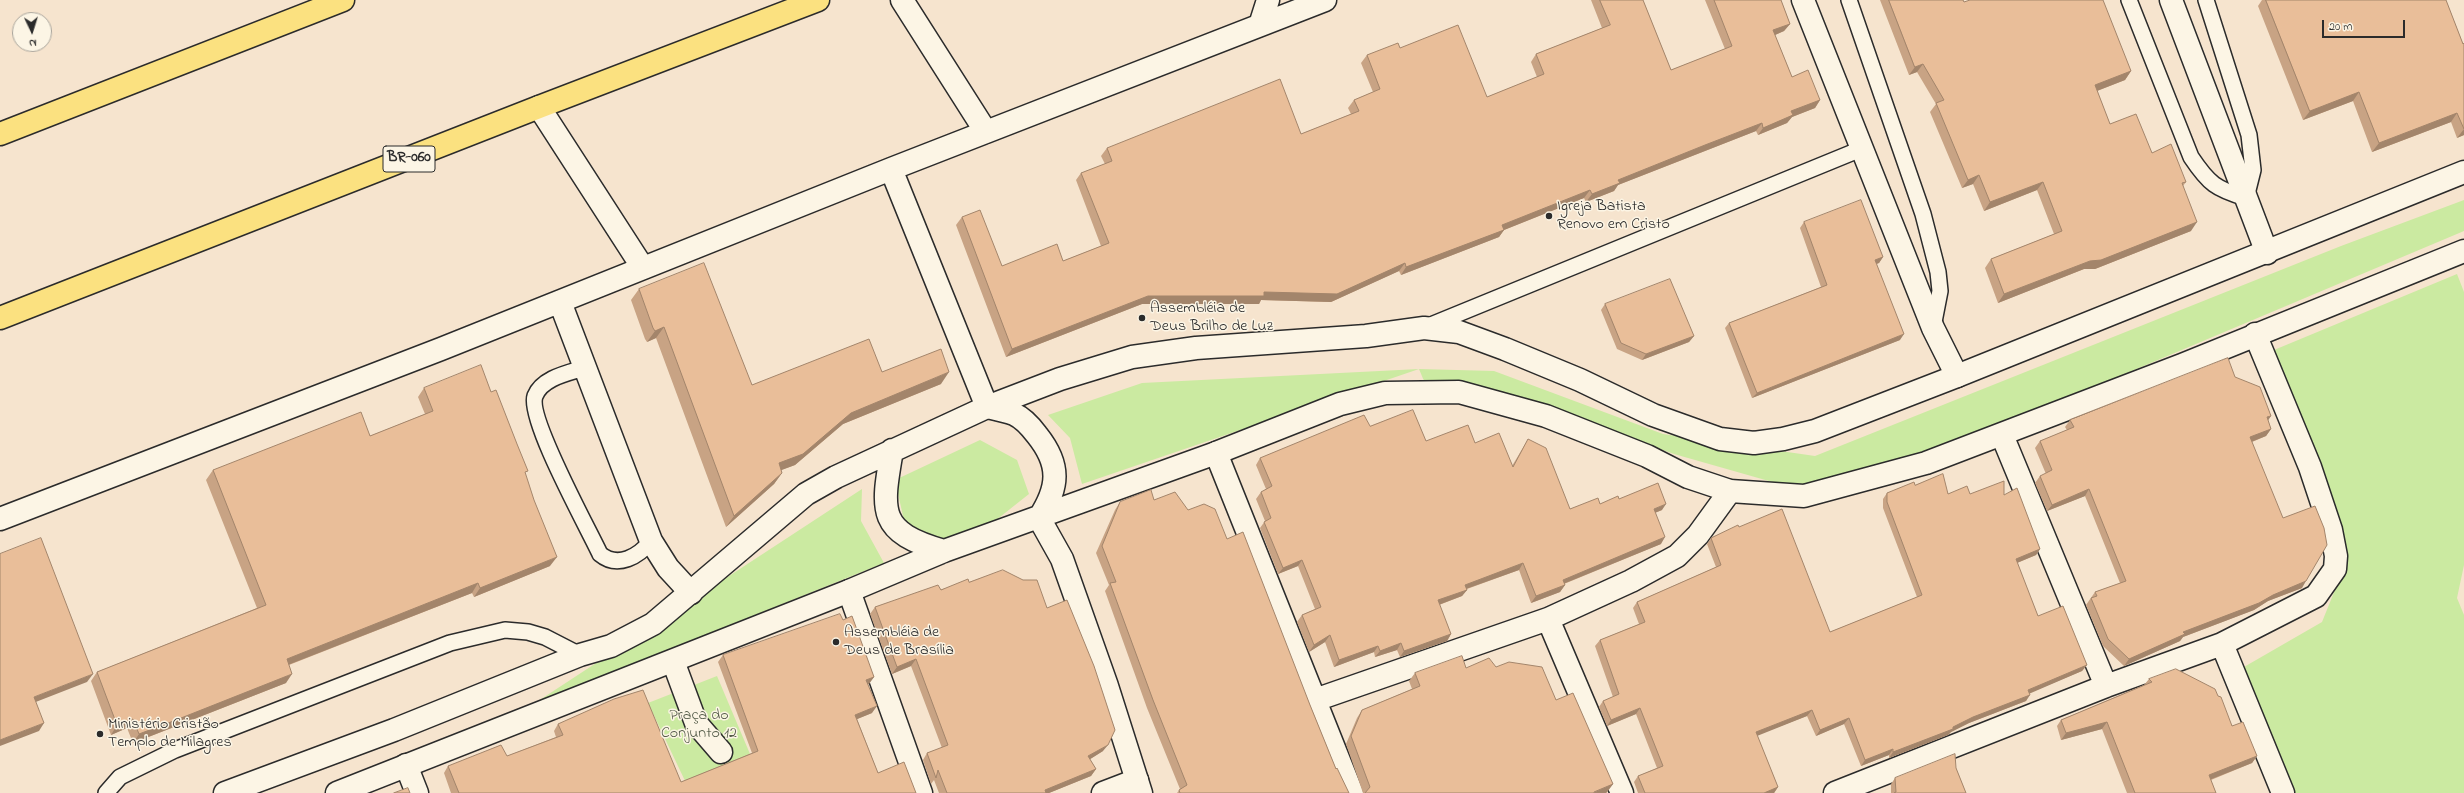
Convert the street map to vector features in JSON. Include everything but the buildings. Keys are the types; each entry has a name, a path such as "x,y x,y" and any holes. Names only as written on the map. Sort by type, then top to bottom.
{"highway":[{"path":"0,134 343,0"},
{"name":"BR-060","path":"0,318 539,107 818,0"}],"street":[{"path":"902,0 986,132"},
{"path":"1260,25 1268,0"},
{"path":"0,519 560,302 891,169 1325,0"},
{"path":"1803,0 1860,149 1933,328 1957,376"},
{"path":"2171,0 2267,253"},
{"path":"539,107 643,268"},
{"path":"891,169 987,407"},
{"path":"225,793 394,730 580,655 611,646 653,624 806,494 836,477 987,407 1060,379 1132,357 1204,348 1366,336 1424,328 1459,332 1506,349 1580,380 1653,415 1720,439 1754,443 1783,439 1816,431 1957,376 2267,253 2464,172"},
{"path":"337,793 849,591 944,551 1216,453 1340,404 1385,393 1459,392 1546,416 1647,456 1688,477 1730,491 1804,496 1926,463 2002,435 2464,251"},
{"path":"560,302 651,540 668,568 691,593"},
{"path":"1835,793 2106,686 2222,644 2316,596 2335,569 2336,556 2331,530 2310,467 2255,334"},
{"path":"987,407 1015,414 1030,426 1049,452 1055,477 1048,505 1039,518"},
{"path":"2002,435 2106,686"},
{"path":"892,450 885,502 890,519 906,537 944,551"},
{"path":"1216,453 1352,793"},
{"path":"1315,700 1548,619 1631,581 1677,556 1698,535 1730,491"},
{"path":"1039,518 1062,559 1107,686 1139,787 1103,793"},
{"path":"849,591 921,793"},
{"path":"1548,619 1622,793"},
{"path":"2222,644 2283,793"},
{"path":"673,661 696,723 721,752"},
{"path":"406,765 417,793"}],"lane":[{"path":"1849,0 1923,214 1938,272 1940,291 1933,328"},
{"path":"2129,0 2191,158 2204,178 2221,191 2246,198 2253,170 2248,135 2206,0"},
{"path":"1424,328 1860,149"},
{"path":"584,368 553,379 536,395 533,403 542,431 600,554 606,559 622,560 637,555 651,540"},
{"path":"106,793 120,777 175,750 450,643 504,630 528,632 545,637 580,655"}],"green space":[{"path":"2464,200 2464,231 1942,451 1804,491 1674,454 1535,404 1424,381 1419,369 1494,371 1663,434 1815,456 2341,246"},
{"path":"2457,274 2464,292 2464,565 2457,598 2464,615 2464,793 2291,793 2237,671 2322,622 2345,565 2274,350"},
{"path":"1419,369 1082,484 1070,438 1048,415 1142,383"},
{"path":"980,440 1017,460 1029,494 986,528 935,541 905,525 895,480"},
{"path":"862,489 861,521 884,563 532,705"},
{"name":"Praça do Conjunto 12","path":"717,676 753,761 687,785 648,703"}],"place":[{"name":"Igreja Batista Renovo em Cristo","path":"1549,216"},
{"name":"Assembléia de Deus Brilho de Luz","path":"1142,318"},
{"name":"Assembléia de Deus de Brasília","path":"836,642"},
{"name":"Ministério Cristão Templo de Milagres","path":"100,734"}]}
